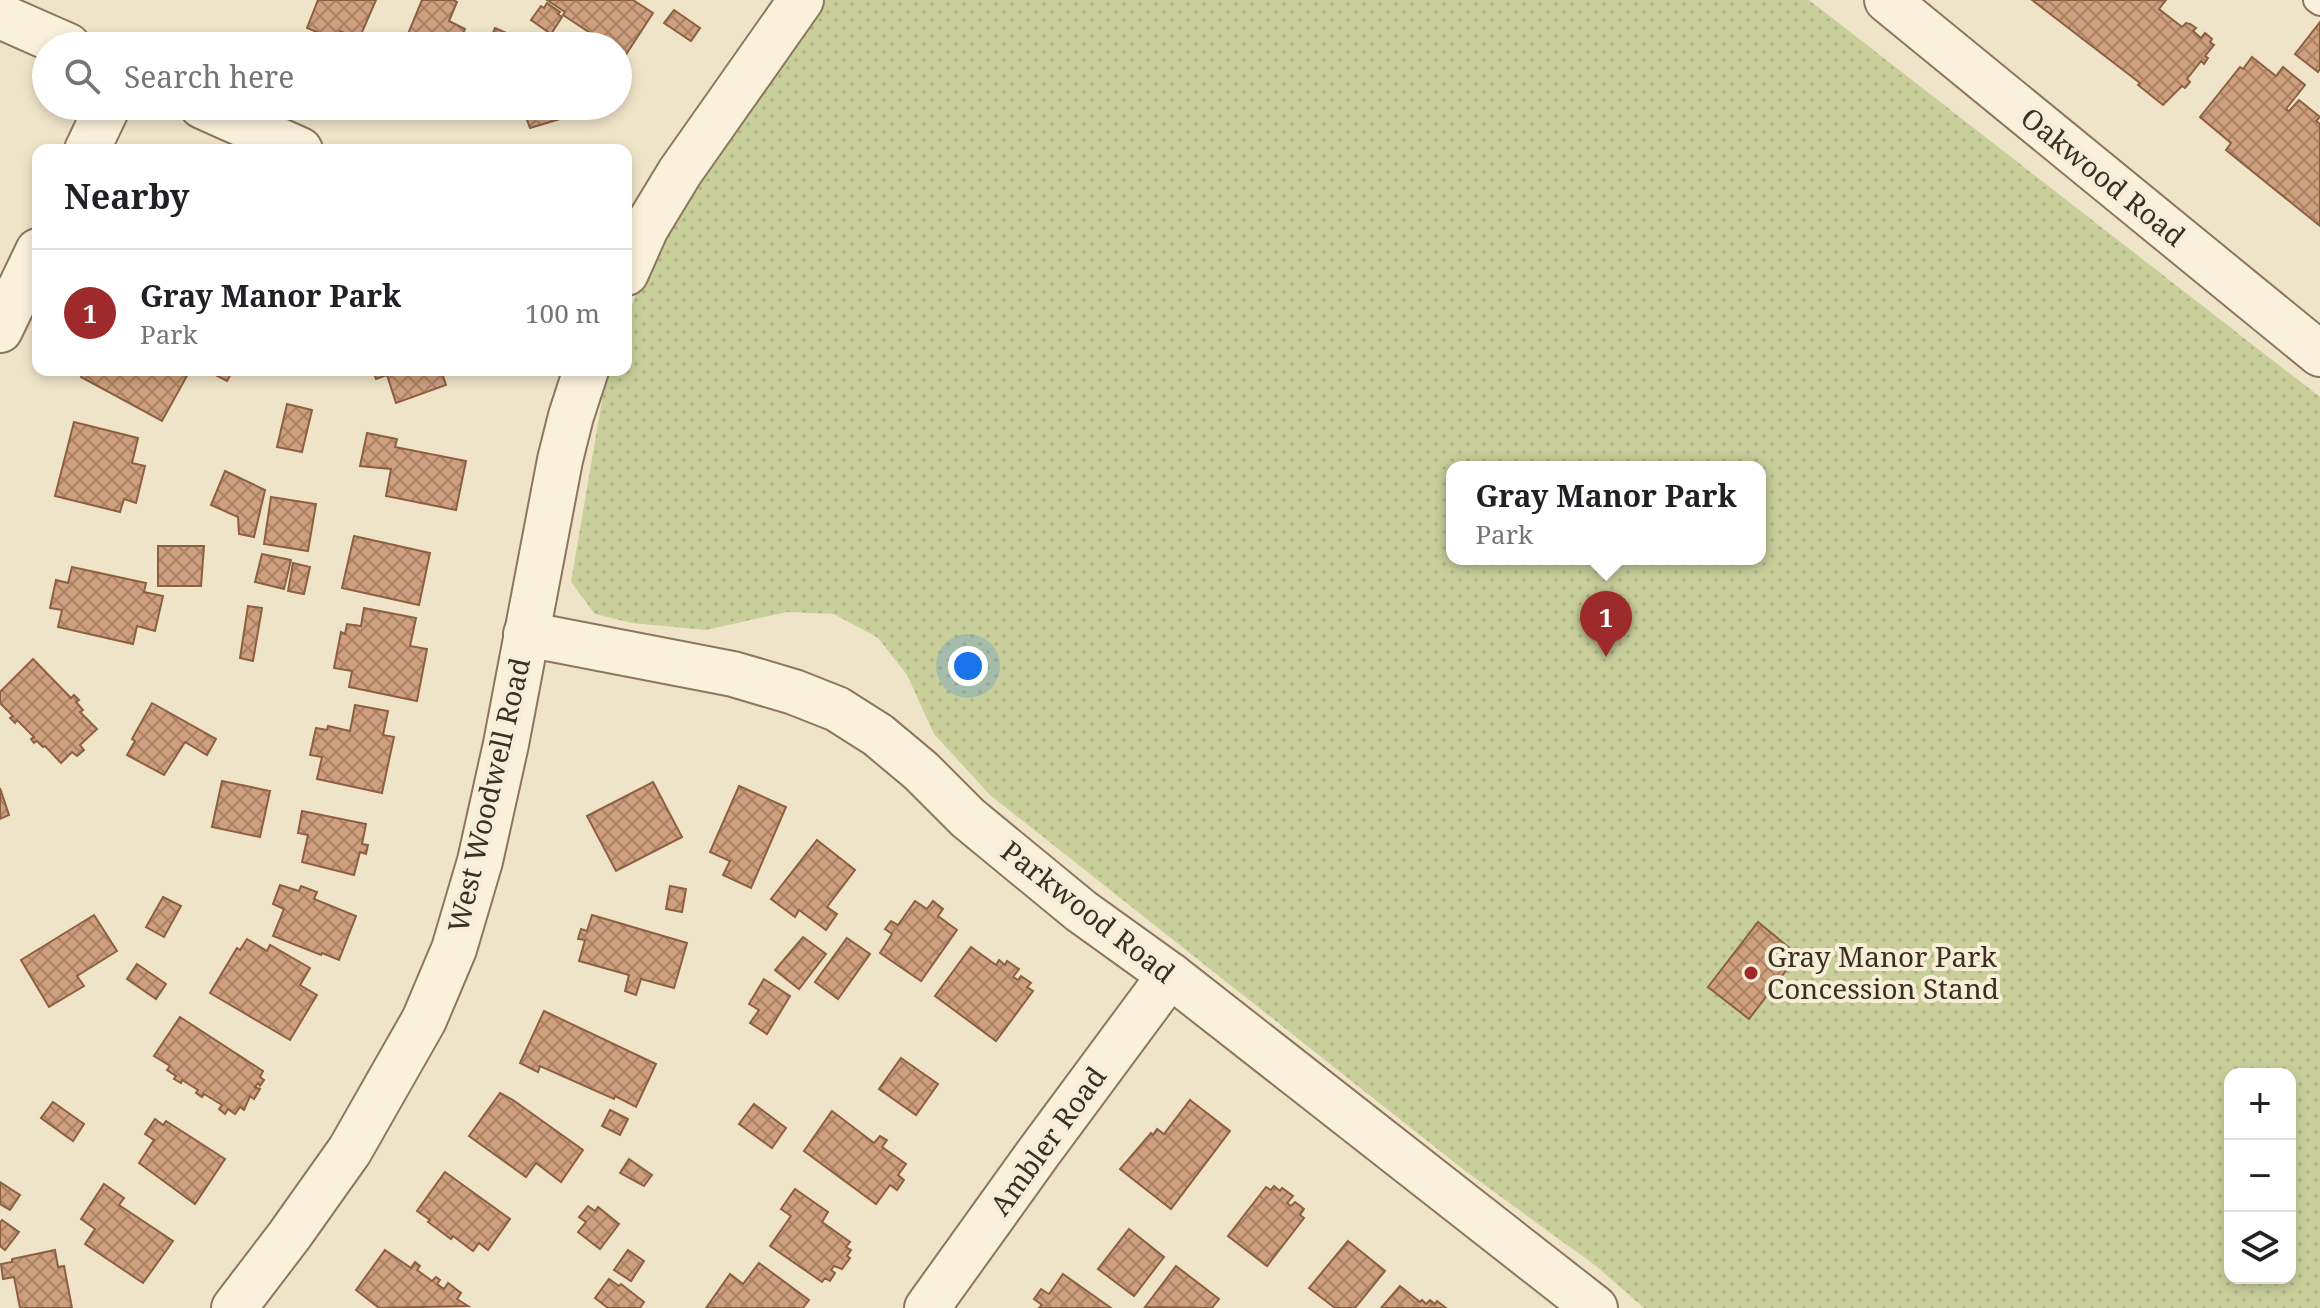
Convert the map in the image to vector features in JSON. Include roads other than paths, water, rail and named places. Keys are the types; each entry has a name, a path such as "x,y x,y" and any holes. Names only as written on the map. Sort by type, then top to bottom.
{"street":[{"path":"632,260 646,228 680,172 801,0"},
{"name":"Oakwood Road","path":"1887,0 2320,354"},
{"path":"0,16 36,32"},
{"path":"90,144 101,120"},
{"path":"233,120 287,144"},
{"path":"0,330 32,263"},
{"name":"West Woodwell Road","path":"234,1308 350,1150 424,1020 454,949 480,861 506,744 560,460 584,376"},
{"name":"Parkwood Road","path":"526,634 733,674 837,709 878,735 921,771 968,818 1081,911 1170,975 1595,1308"},
{"name":"Ambler Road","path":"927,1308 1170,975"}],"place":[{"name":"Gray Manor Park","path":"1606,657"},
{"name":"Gray Manor Park Concession Stand","path":"1751,973"}]}
